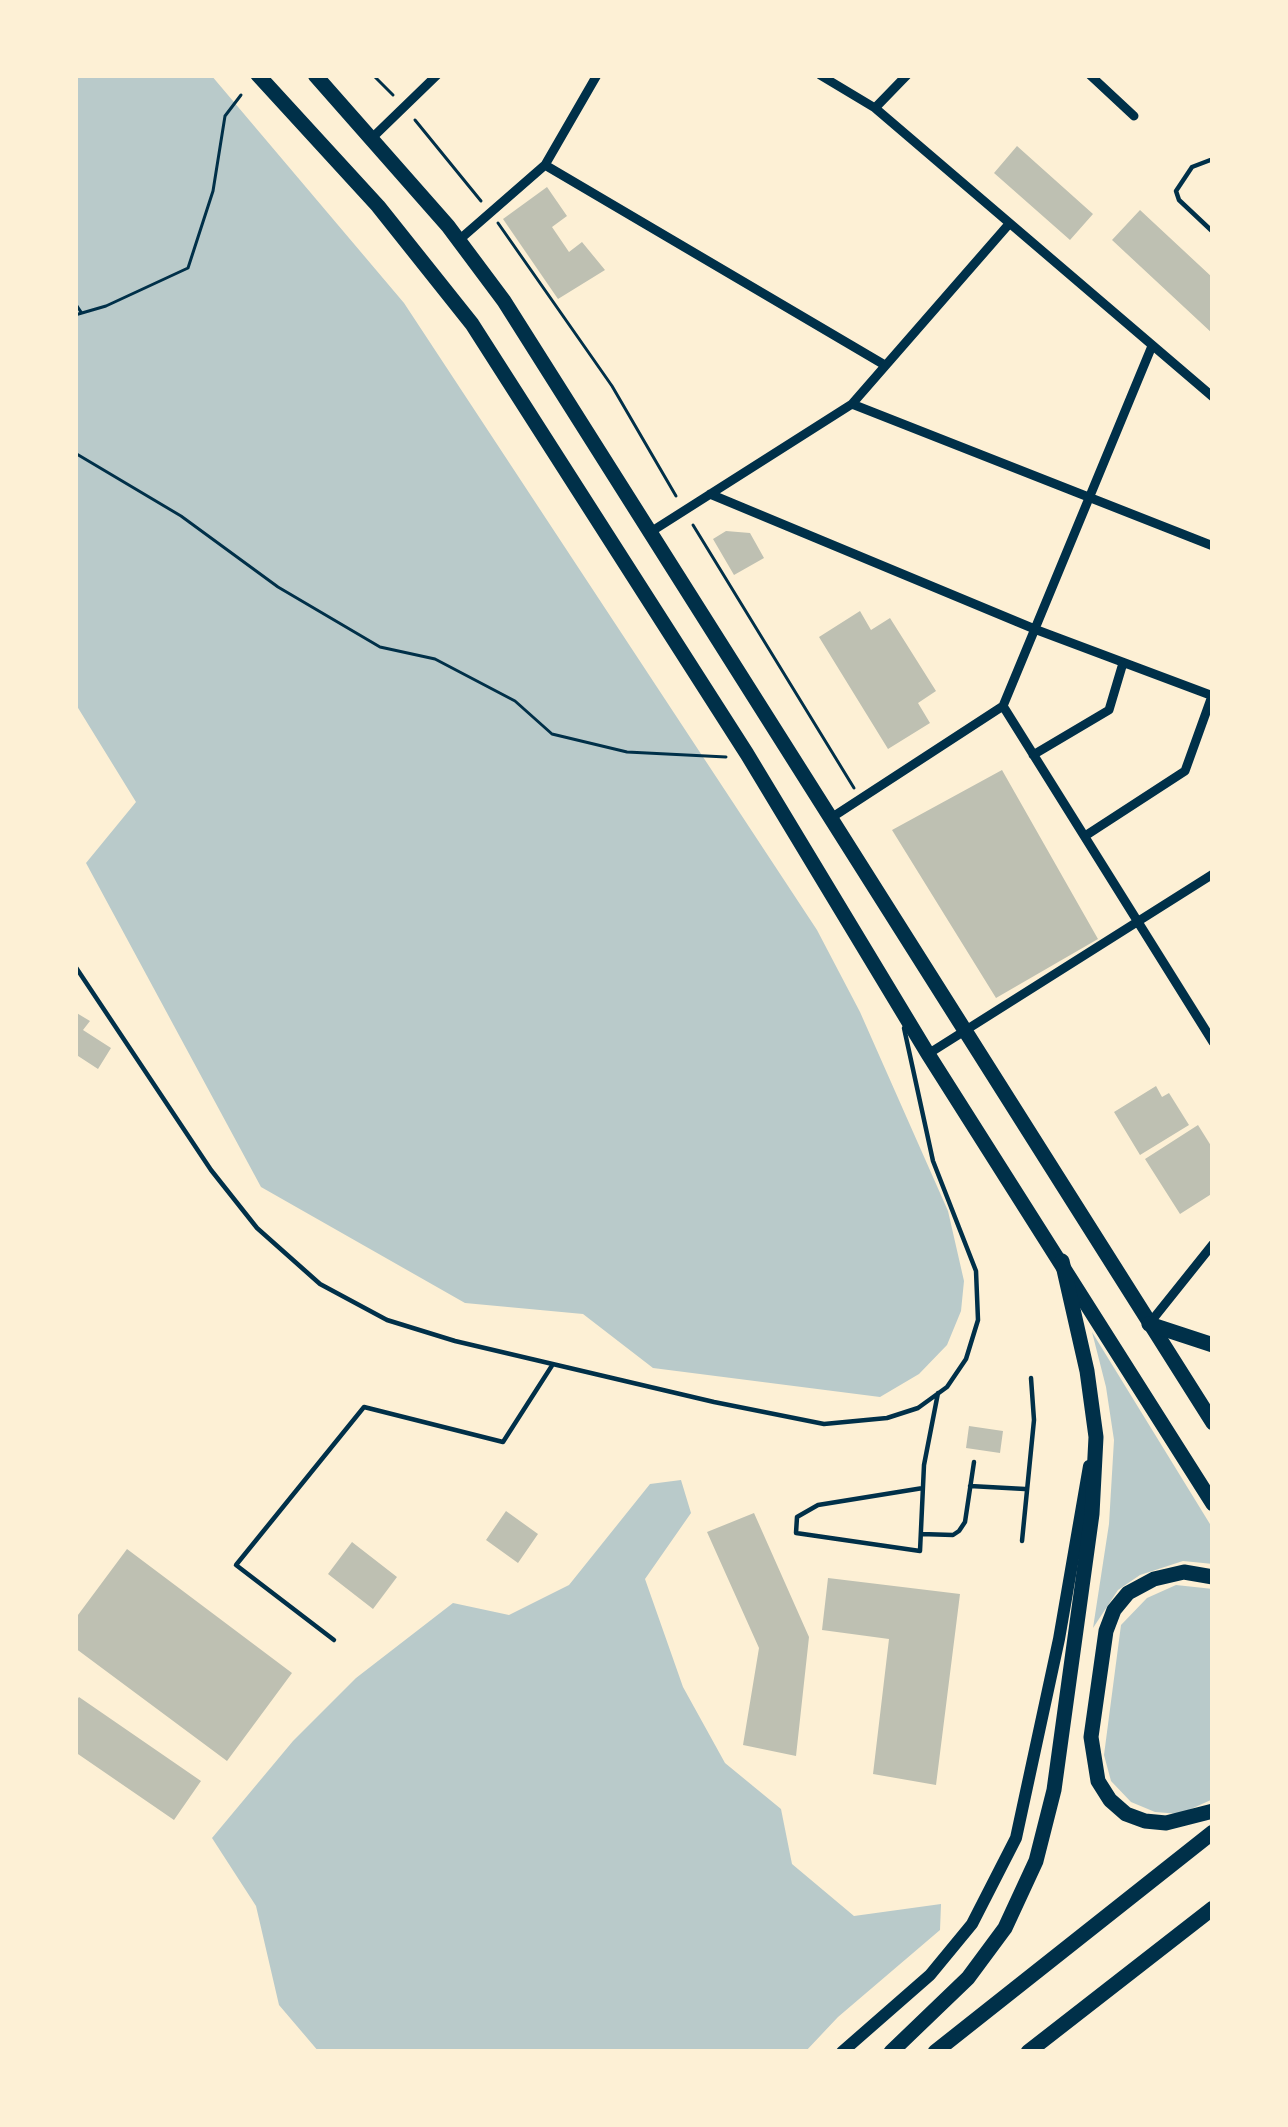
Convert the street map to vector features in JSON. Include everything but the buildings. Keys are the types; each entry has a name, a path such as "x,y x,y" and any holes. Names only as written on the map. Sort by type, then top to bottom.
{"main road":[{"path":"258,75 378,206 472,324 747,754 928,1054 1213,1504"},
{"path":"315,75 459,240 504,301 1213,1423"},
{"path":"891,2052 987,1955 1036,1861 1054,1790 1091,1514 1096,1437 1088,1370 1062,1261"},
{"path":"1149,1324 1213,1345"},
{"path":"1213,1577 1184,1572 1154,1579 1128,1593 1114,1610 1102,1648 1090,1737 1098,1781 1126,1814 1166,1823 1213,1811"},
{"path":"935,2052 1213,1832"},
{"path":"1028,2052 1213,1908"}],"street":[{"path":"372,138 437,75"},
{"path":"459,240 545,165 597,75"},
{"path":"820,75 875,108 1213,397"},
{"path":"875,108 907,75"},
{"path":"1090,75 1134,116"},
{"path":"545,165 883,364"},
{"path":"649,533 851,404 1009,224"},
{"path":"830,819 1003,706 1151,346"},
{"path":"851,404 1213,546"},
{"path":"710,494 1036,630 1212,696 1185,771 1084,836"},
{"path":"1033,754 1109,710 1123,663"},
{"path":"1003,706 1213,1042"},
{"path":"928,1054 1213,874"},
{"path":"1149,1324 1213,1244"},
{"path":"842,2052 930,1975 972,1924 1016,1838 1096,1437"}],"lane":[{"path":"1213,159 1192,167 1176,191 1179,200 1213,232"},
{"path":"75,966 211,1170 257,1228 320,1284 388,1320 455,1341 824,1424 887,1418 918,1408 938,1393 965,1359 978,1320 976,1271 933,1161 901,1010"},
{"path":"334,1640 236,1565 364,1407 503,1442 553,1364"},
{"path":"1022,1540 1034,1420 1031,1378"},
{"path":"923,1488 818,1505 804,1510 796,1533 920,1552 928,1437 938,1393"},
{"path":"921,1534 959,1531 965,1522 974,1462"},
{"path":"970,1486 1026,1490"}],"path":[{"path":"373,75 491,212 612,386 861,799"},
{"path":"75,303 78,314 106,306 188,268 213,191 225,116 242,95"},
{"path":"75,453 181,516 278,587 380,647 435,659 515,701 552,734 627,752 725,757"}],"shaded area":[{"path":"75,75 211,75 404,303 817,930 860,1012 948,1211 964,1281 961,1311 947,1345 919,1374 880,1397 653,1368 583,1314 465,1303 261,1187 86,863 136,802 75,703"},
{"path":"1092,1332 1213,1529 1213,1564 1183,1561 1140,1575 1118,1590 1093,1628 1109,1524 1114,1440"},
{"path":"681,1480 691,1513 645,1579 683,1687 725,1763 781,1809 792,1864 854,1916 941,1904 940,1930 838,2017 805,2052 319,2052 279,2005 256,1906 212,1838 293,1741 356,1678 453,1603 509,1615 569,1585 650,1484"},
{"path":"1176,1585 1213,1589 1213,1799 1180,1814 1155,1812 1131,1802 1111,1781 1104,1755 1121,1625 1147,1598"}]}
